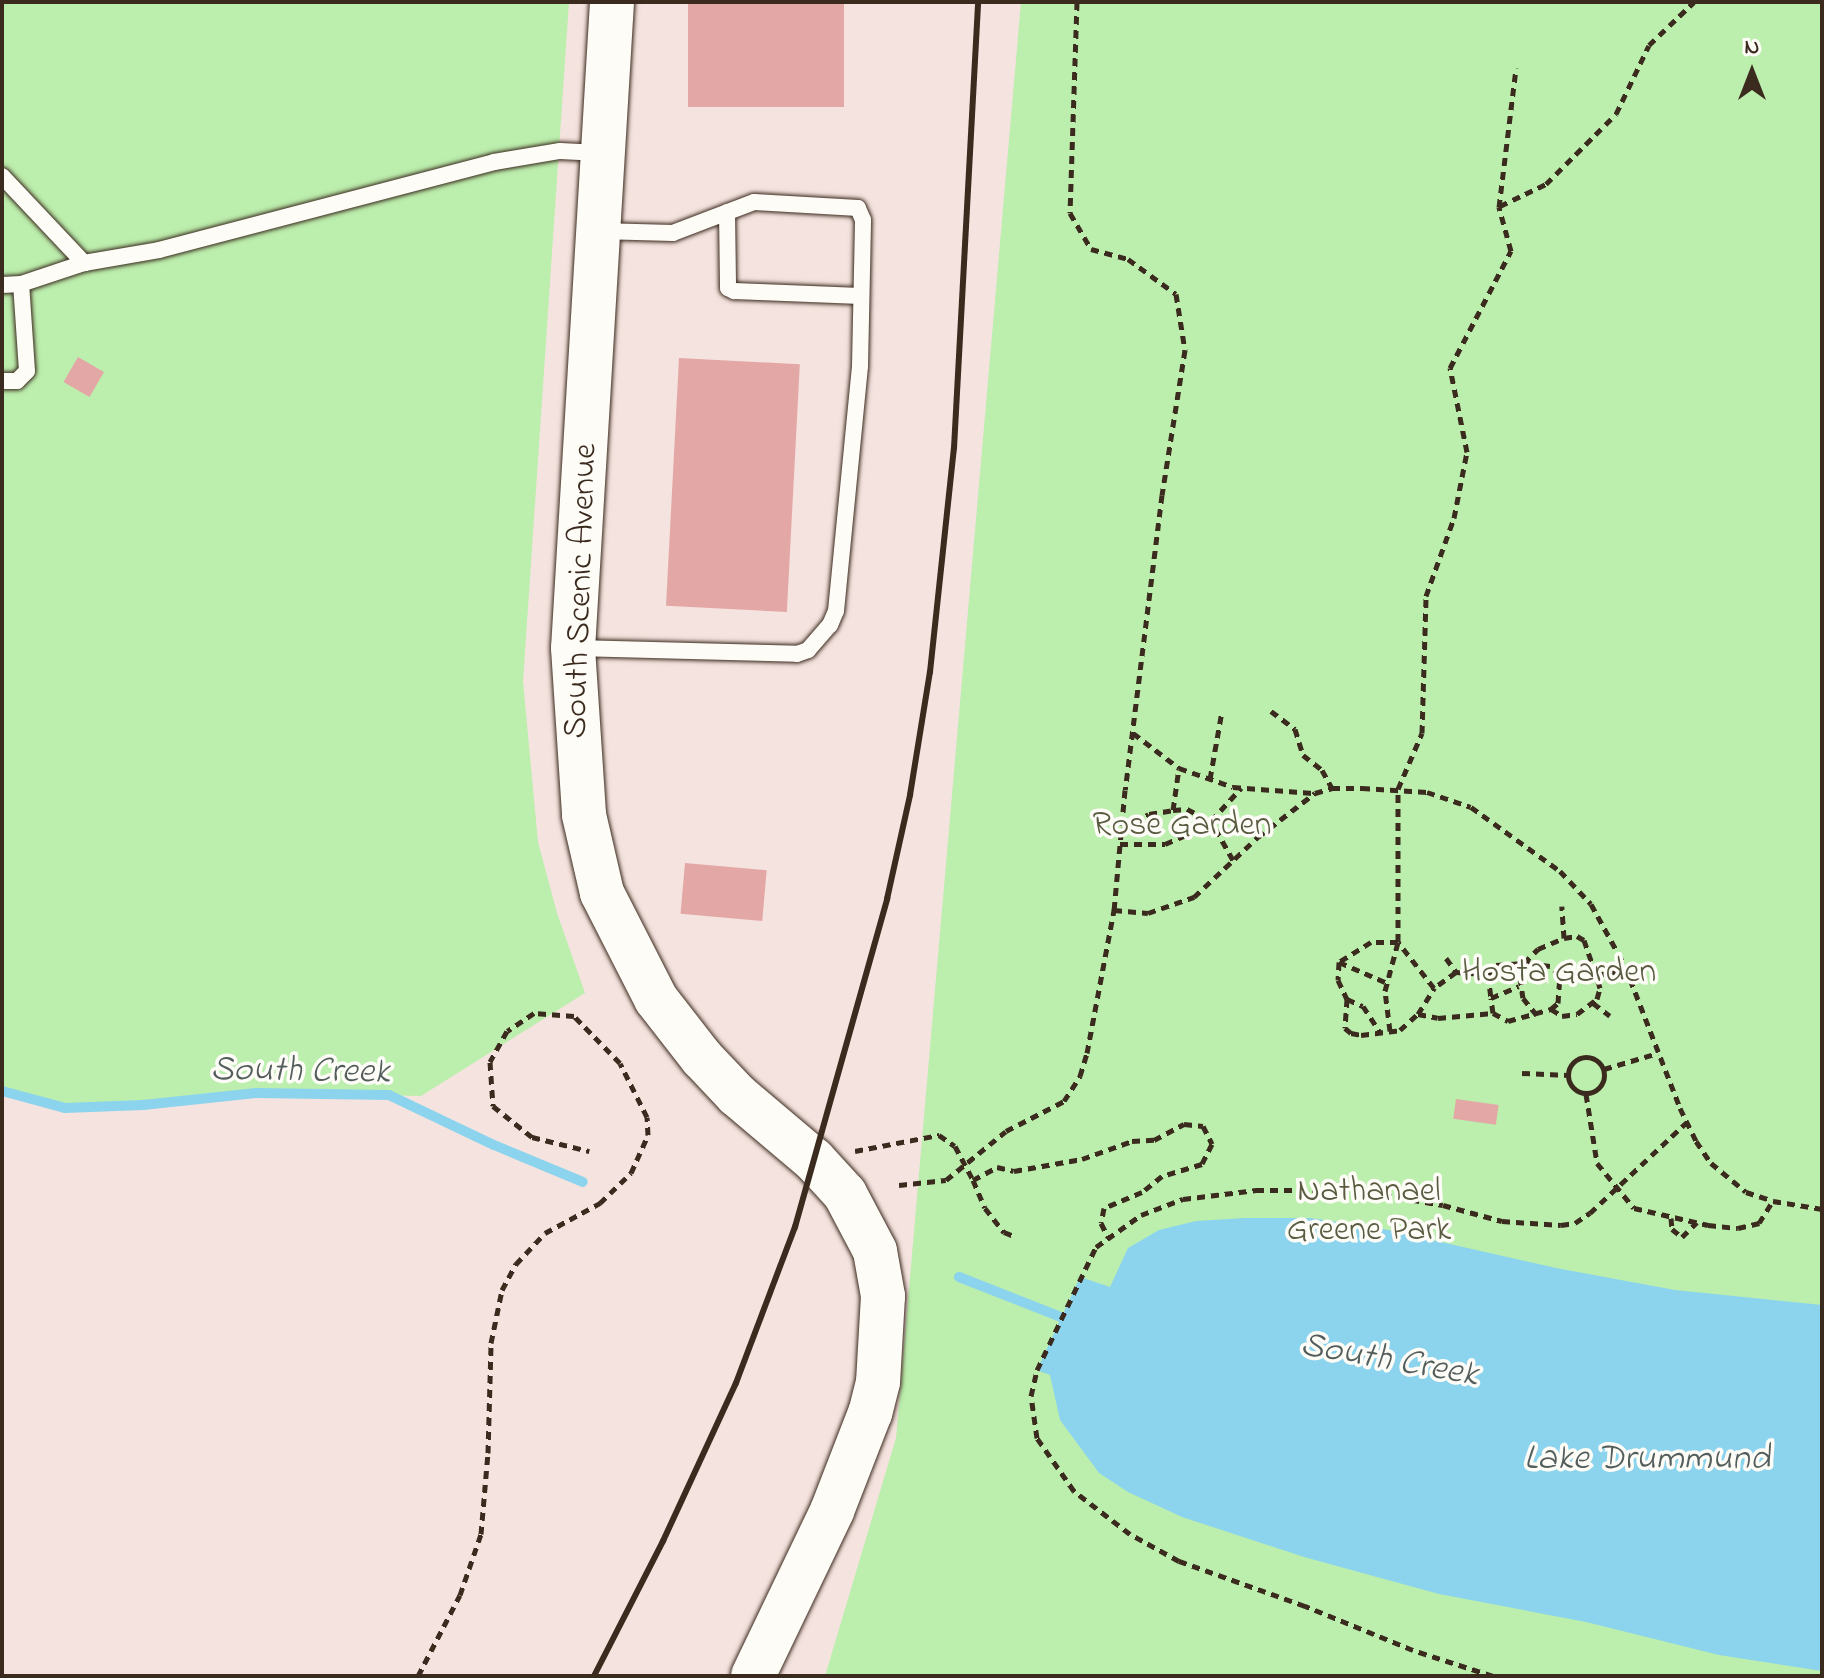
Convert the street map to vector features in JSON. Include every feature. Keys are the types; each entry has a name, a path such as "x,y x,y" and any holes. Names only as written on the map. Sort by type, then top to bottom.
{"main road":[{"name":"South Scenic Avenue","path":"612,2 573,648 584,815 602,893 636,966 677,1030 702,1058 737,1095 814,1160 845,1194 867,1230 880,1273 884,1319 870,1413 832,1511 753,1676"}],"lane":[{"path":"2,285 21,284 84,263 159,250 494,162 560,151 603,153"},
{"path":"2,176 84,263"},
{"path":"573,648 797,654 808,650 830,625 836,611 858,381 863,220 858,208 754,202 673,233 598,231"},
{"path":"727,212 728,288 734,291 861,296"},
{"path":"2,381 17,381 27,371 21,284"}],"path":[{"path":"899,1185 946,1180 1006,1131 1064,1101 1080,1076 1114,910 1162,495 1185,350 1176,294 1128,259 1091,249 1070,213 1077,2"},
{"path":"1499,207 1546,184 1616,114 1649,45 1694,2"},
{"path":"1390,1031 1384,1004 1398,942 1398,789 1422,733 1426,596 1454,518 1467,452 1450,368 1511,251 1499,207 1516,68"},
{"path":"1210,779 1222,711"},
{"path":"1271,711 1295,729 1303,755 1322,770 1332,788"},
{"path":"1133,733 1179,768 1241,788 1315,793 1332,788 1398,789 1427,792 1471,807 1560,871 1591,904 1626,970 1696,1141 1727,1178 1746,1192 1773,1201 1822,1209"},
{"path":"1179,768 1173,810 1184,836"},
{"path":"1120,844 1165,844 1184,836 1211,821 1241,788"},
{"path":"1114,910 1148,913 1194,897 1233,860 1315,793"},
{"path":"1122,830 1149,814 1187,809 1211,821 1233,860"},
{"path":"1562,906 1564,938"},
{"path":"1537,1015 1519,986 1521,963 1538,949 1577,936 1584,940 1600,988 1593,1003 1577,1014 1562,1016 1551,1009"},
{"path":"1339,962 1371,942 1398,942"},
{"path":"1398,942 1434,988"},
{"path":"1446,958 1456,972"},
{"path":"1339,962 1387,983"},
{"path":"1339,962 1338,980 1347,999 1345,1028 1361,1035 1409,1025 1434,988 1456,972 1488,974"},
{"path":"1418,1014 1438,1018 1493,1013 1508,1021 1537,1015 1558,1003 1560,979 1550,966 1521,963 1496,965 1488,974 1493,1013"},
{"path":"1560,979 1626,970"},
{"path":"1491,998 1519,986"},
{"path":"1347,999 1363,1006 1380,1032"},
{"path":"1593,1003 1610,1016"},
{"path":"418,1676 460,1595 481,1534 488,1453 491,1343 502,1290 516,1264 545,1233 600,1203 631,1173 648,1135 647,1117 620,1063 574,1016 534,1013 507,1031 490,1062 493,1106 532,1137 589,1151"},
{"path":"1604,1069 1658,1053"},
{"path":"1591,1057 1604,1069 1600,1087 1586,1094 1573,1089 1568,1075 1572,1063 1579,1058 1591,1057"},
{"path":"1522,1073 1568,1075"},
{"path":"1586,1094 1597,1163 1634,1208 1724,1228 1759,1223 1773,1201"},
{"path":"1493,1676 1413,1650 1305,1606 1179,1561 1130,1534 1074,1491 1037,1438 1031,1396 1037,1370 1096,1247 1141,1215 1183,1199 1217,1193 1356,1190 1443,1205 1502,1221 1575,1223 1590,1213 1687,1122"},
{"path":"973,1180 997,1167 1014,1171 1082,1159 1132,1141 1154,1140 1184,1124 1203,1126 1212,1144 1202,1164 1162,1176 1142,1192 1104,1208 1101,1223 1108,1237"},
{"path":"852,1152 939,1135 955,1146 985,1208 1004,1232 1014,1236"},
{"path":"1671,1218 1672,1229 1682,1237 1697,1222"}],"green space":[{"path":"2,2 569,2 523,681 538,842 557,913 585,993 421,1096 256,1093 143,1105 65,1108 2,1091"},
{"name":"Nathanael Greene Park","path":"1021,2 1822,2 1822,1676 825,1676 896,1438"}],"water":[{"name":"Lake Drummund","path":"1310,1218 1375,1227 1556,1268 1675,1290 1822,1305 1822,1671 1719,1655 1586,1622 1439,1594 1304,1557 1182,1517 1128,1492 1099,1473 1060,1420 1050,1375 1037,1370 1080,1277 1110,1287 1128,1248 1159,1230 1196,1221"}],"building":[{"path":"688,2 844,2 844,107 688,107"},
{"path":"78,357 104,372 89,397 64,382"},
{"path":"679,358 800,364 787,612 666,606"},
{"path":"685,863 767,870 762,921 681,914"},
{"path":"1456,1099 1499,1105 1496,1125 1453,1119"}],"waterway":[{"name":"South Creek","path":"2,1091 65,1108 143,1105 256,1093 389,1095 494,1145 583,1182"},
{"name":"South Creek","path":"959,1277 1071,1321"}],"railway":[{"path":"594,1676 663,1541 736,1383 795,1227 887,899 910,795 930,672 954,448 978,2"}],"park label":[{"name":"Rose Garden","path":"1182,827"},
{"name":"Hosta Garden","path":"1559,974"}]}
